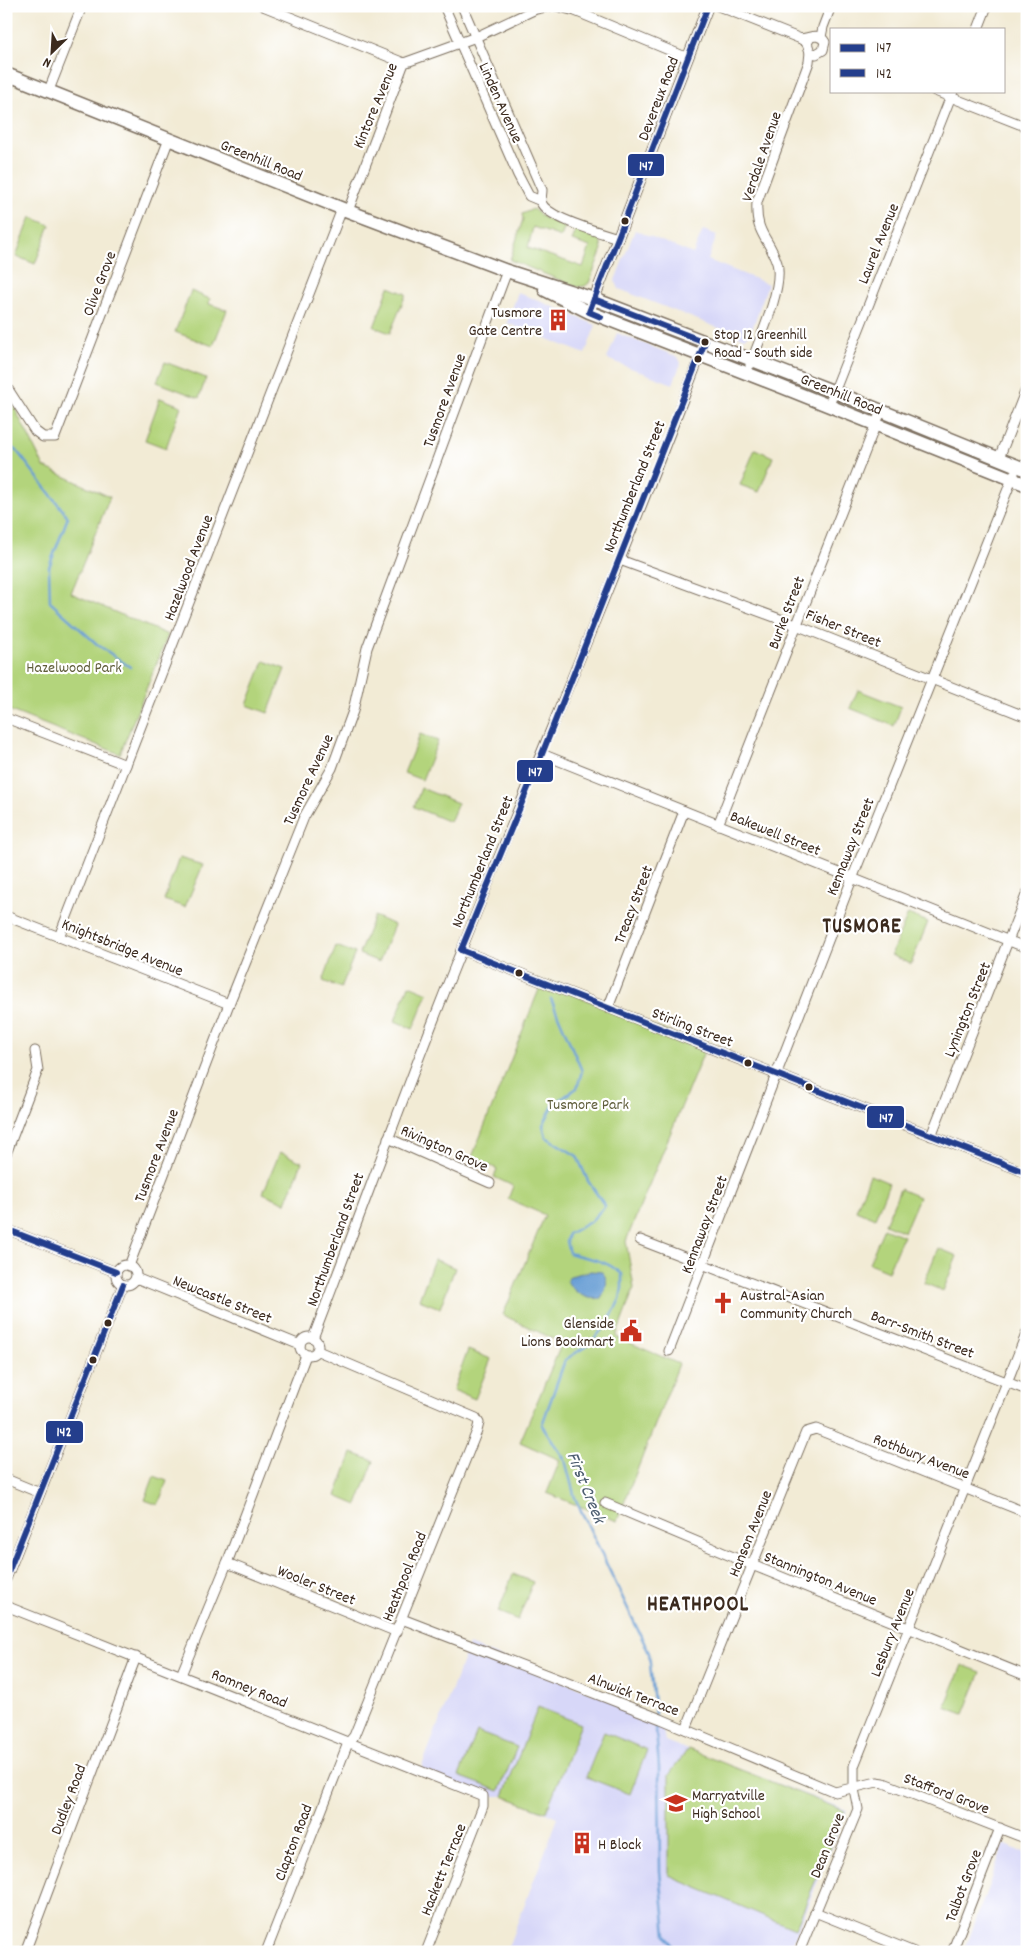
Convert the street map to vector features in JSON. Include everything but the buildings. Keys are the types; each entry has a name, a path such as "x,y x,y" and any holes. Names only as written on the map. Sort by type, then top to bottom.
{"main road":[{"name":"Greenhill Road","path":"9,75 345,210 507,272 594,299 881,410 1022,468"},
{"name":"Greenhill Road","path":"507,272 589,312 829,405 1027,485"}],"street":[{"path":"49,90 82,6"},
{"path":"263,6 404,63"},
{"name":"Linden Avenue","path":"444,6 512,163 529,196 541,201 547,210 556,216 618,238"},
{"name":"Linden Avenue","path":"462,6 526,157 542,190 541,201"},
{"name":"Kintore Avenue","path":"345,210 404,63 460,44 536,9 550,6"},
{"path":"556,6 575,11 688,58"},
{"name":"Devereux Road","path":"589,312 708,6"},
{"path":"718,6 817,45 831,6"},
{"path":"978,28 987,6"},
{"name":"Verdale Avenue","path":"747,373 777,291 779,277 775,257 758,225 757,202 817,45"},
{"path":"6,91 9,75"},
{"path":"952,94 1027,127"},
{"name":"Laurel Avenue","path":"829,405 952,94"},
{"name":"Olive Grove","path":"6,386 36,431 43,437 55,437 169,140"},
{"path":"512,163 526,157"},
{"name":"Hazelwood Avenue","path":"60,937 345,210"},
{"name":"Tusmore Avenue","path":"129,1266 229,1004 304,817 332,768 353,712 367,648 507,272"},
{"name":"Northumberland Street","path":"314,1338 388,1138 461,950 542,754 706,342"},
{"path":"999,458 1027,387"},
{"name":"Burke Street","path":"718,825 881,410"},
{"name":"Kennaway Street","path":"669,1351 704,1265 852,879 1012,479 1022,468"},
{"name":"Fisher Street","path":"620,560 796,625 1027,718"},
{"path":"6,718 126,765"},
{"name":"Bakewell Street","path":"542,754 1027,948"},
{"name":"Treacy Street","path":"608,1008 684,811"},
{"name":"Lynington Street","path":"931,1136 1027,893"},
{"name":"Knightsbridge Avenue","path":"6,916 229,1004"},
{"name":"Stirling Street","path":"461,950 1027,1173"},
{"path":"6,1154 38,1070 35,1051"},
{"name":"Rivington Grove","path":"388,1138 490,1183"},
{"path":"6,1229 116,1272"},
{"name":"Barr-Smith Street","path":"640,1240 1027,1390"},
{"path":"121,1266 129,1266 135,1271 136,1278 129,1285 123,1285 117,1282 116,1272 121,1266"},
{"name":"Newcastle Street","path":"136,1278 300,1345"},
{"path":"6,1579 123,1285"},
{"name":"Lesbury Avenue","path":"854,1789 854,1766 1027,1332"},
{"path":"307,1338 314,1338 319,1345 318,1351 314,1355 306,1355 301,1351 300,1345 307,1338"},
{"name":"Heathpool Road","path":"318,1351 476,1418 479,1423 397,1632 354,1736 348,1743"},
{"path":"181,1675 227,1563 306,1355"},
{"name":"Rothbury Avenue","path":"806,1432 816,1430 1027,1513"},
{"name":"Hanson Avenue","path":"686,1730 806,1432"},
{"path":"6,1479 40,1493"},
{"name":"Stannington Avenue","path":"605,1502 752,1565 1027,1676"},
{"name":"Wooler Street","path":"227,1563 397,1632"},
{"name":"Romney Road","path":"6,1606 483,1796"},
{"name":"Alnwick Terrace","path":"402,1619 649,1714 835,1792 854,1789"},
{"name":"Dudley Road","path":"25,1952 136,1657"},
{"name":"Clapton Road","path":"266,1952 348,1743"},
{"name":"Stafford Grove","path":"854,1789 877,1782 884,1783 1027,1840"},
{"name":"Dean Grove","path":"799,1952 858,1808 854,1789"},
{"name":"Hackett Terrace","path":"426,1952 483,1806 483,1796"},
{"name":"Talbot Grove","path":"952,1952 1000,1828"},
{"path":"816,1912 914,1952"}],"shaded area":[{"path":"635,230 693,254 703,230 717,235 708,260 768,284 750,335 744,338 619,289 615,280"},
{"path":"518,292 596,325 585,354 507,323"},
{"path":"617,333 678,357 681,363 673,384 607,359"},
{"name":"Marryatville High School","path":"469,1645 661,1719 665,1741 847,1810 789,1952 506,1952 558,1818 504,1796 483,1796 420,1771"},
{"path":"1004,1844 1024,1853 1027,1858 1027,1952 964,1952"}],"green space":[{"path":"533,209 544,218 565,226 561,237 533,227 528,248 583,267 590,247 572,241 576,230 600,240 602,249 589,283 585,286 577,287 510,260 523,219 522,214"},
{"path":"31,217 50,225 35,264 16,256"},
{"path":"389,287 406,294 390,333 374,327"},
{"path":"191,291 210,299 209,304 227,310 213,346 175,332"},
{"path":"165,362 206,378 199,398 157,382"},
{"name":"Hazelwood Park","path":"6,394 44,467 110,497 71,593 168,635 120,754 6,709"},
{"path":"160,398 181,406 166,448 145,440"},
{"path":"755,449 773,457 759,492 740,485"},
{"path":"264,661 285,669 268,713 247,705"},
{"path":"858,690 901,707 894,726 850,708"},
{"path":"420,734 438,741 422,780 404,773"},
{"path":"421,788 458,803 450,822 414,807"},
{"path":"179,858 203,865 185,907 164,900"},
{"path":"908,914 928,922 911,964 891,955"},
{"path":"374,916 394,925 379,962 359,954"},
{"path":"336,946 355,953 341,988 323,981"},
{"name":"Tusmore Park","path":"542,982 706,1047 626,1241 634,1288 616,1337 679,1364 617,1521 547,1493 560,1460 520,1442 562,1343 503,1315 545,1215 508,1199 513,1186 494,1177 497,1169 472,1157"},
{"path":"409,985 428,993 413,1029 395,1021"},
{"path":"280,1152 302,1162 286,1203 263,1193"},
{"path":"870,1175 889,1183 875,1218 856,1210"},
{"path":"900,1189 919,1197 904,1232 885,1224"},
{"path":"884,1228 903,1236 888,1271 869,1263"},
{"path":"938,1248 957,1256 943,1291 924,1283"},
{"path":"434,1259 455,1268 440,1308 419,1300"},
{"path":"468,1350 491,1359 475,1399 453,1390"},
{"path":"352,1453 374,1461 357,1505 336,1496"},
{"path":"154,1476 167,1481 158,1505 145,1500"},
{"path":"513,1574 533,1582 518,1620 498,1612"},
{"path":"962,1665 981,1672 964,1714 945,1707"},
{"path":"538,1707 581,1724 546,1812 503,1796"},
{"path":"477,1732 517,1747 499,1791 459,1776"},
{"path":"604,1732 647,1750 630,1794 586,1777"},
{"path":"688,1749 845,1811 795,1929 669,1876 669,1775"}],"water":[{"path":"591,1271 602,1272 606,1279 606,1288 601,1298 596,1299 581,1295 567,1281 570,1276"}],"waterway":[{"name":"First Creek","path":"6,444 17,451 68,517 49,567 50,602 98,645 130,667"},
{"name":"First Creek","path":"551,999 582,1071 577,1088 554,1104 543,1125 546,1137 577,1156 588,1181 605,1206 590,1222 568,1234 566,1241 569,1253 603,1262 622,1274 622,1288 620,1299 609,1321 591,1343 565,1360 542,1425 565,1460 575,1498 649,1653 655,1714"},
{"name":"First Creek","path":"655,1719 659,1767 660,1871 666,1935 676,1952"}],"transit line":[{"name":"147","path":"601,317 589,312 708,6"},
{"name":"147","path":"461,950 542,754 705,342 594,299"},
{"name":"147","path":"461,950 1027,1173"},
{"name":"142","path":"6,1229 116,1272"},
{"name":"142","path":"6,1578 123,1285"}],"place":[{"name":"Tusmore Gate Centre","path":"558,320"},
{"name":"Stop 12 Greenhill Road - South side","path":"705,342"},
{"name":"Austral-Asian Community Church","path":"723,1303"},
{"name":"Glenside Lions Bookmart","path":"631,1331"},
{"name":"Marryatville High School","path":"676,1803"},
{"name":"H Block","path":"582,1843"}],"district":[{"name":"TUSMORE","path":"862,925"},
{"name":"HEATHPOOL","path":"698,1603"}]}
